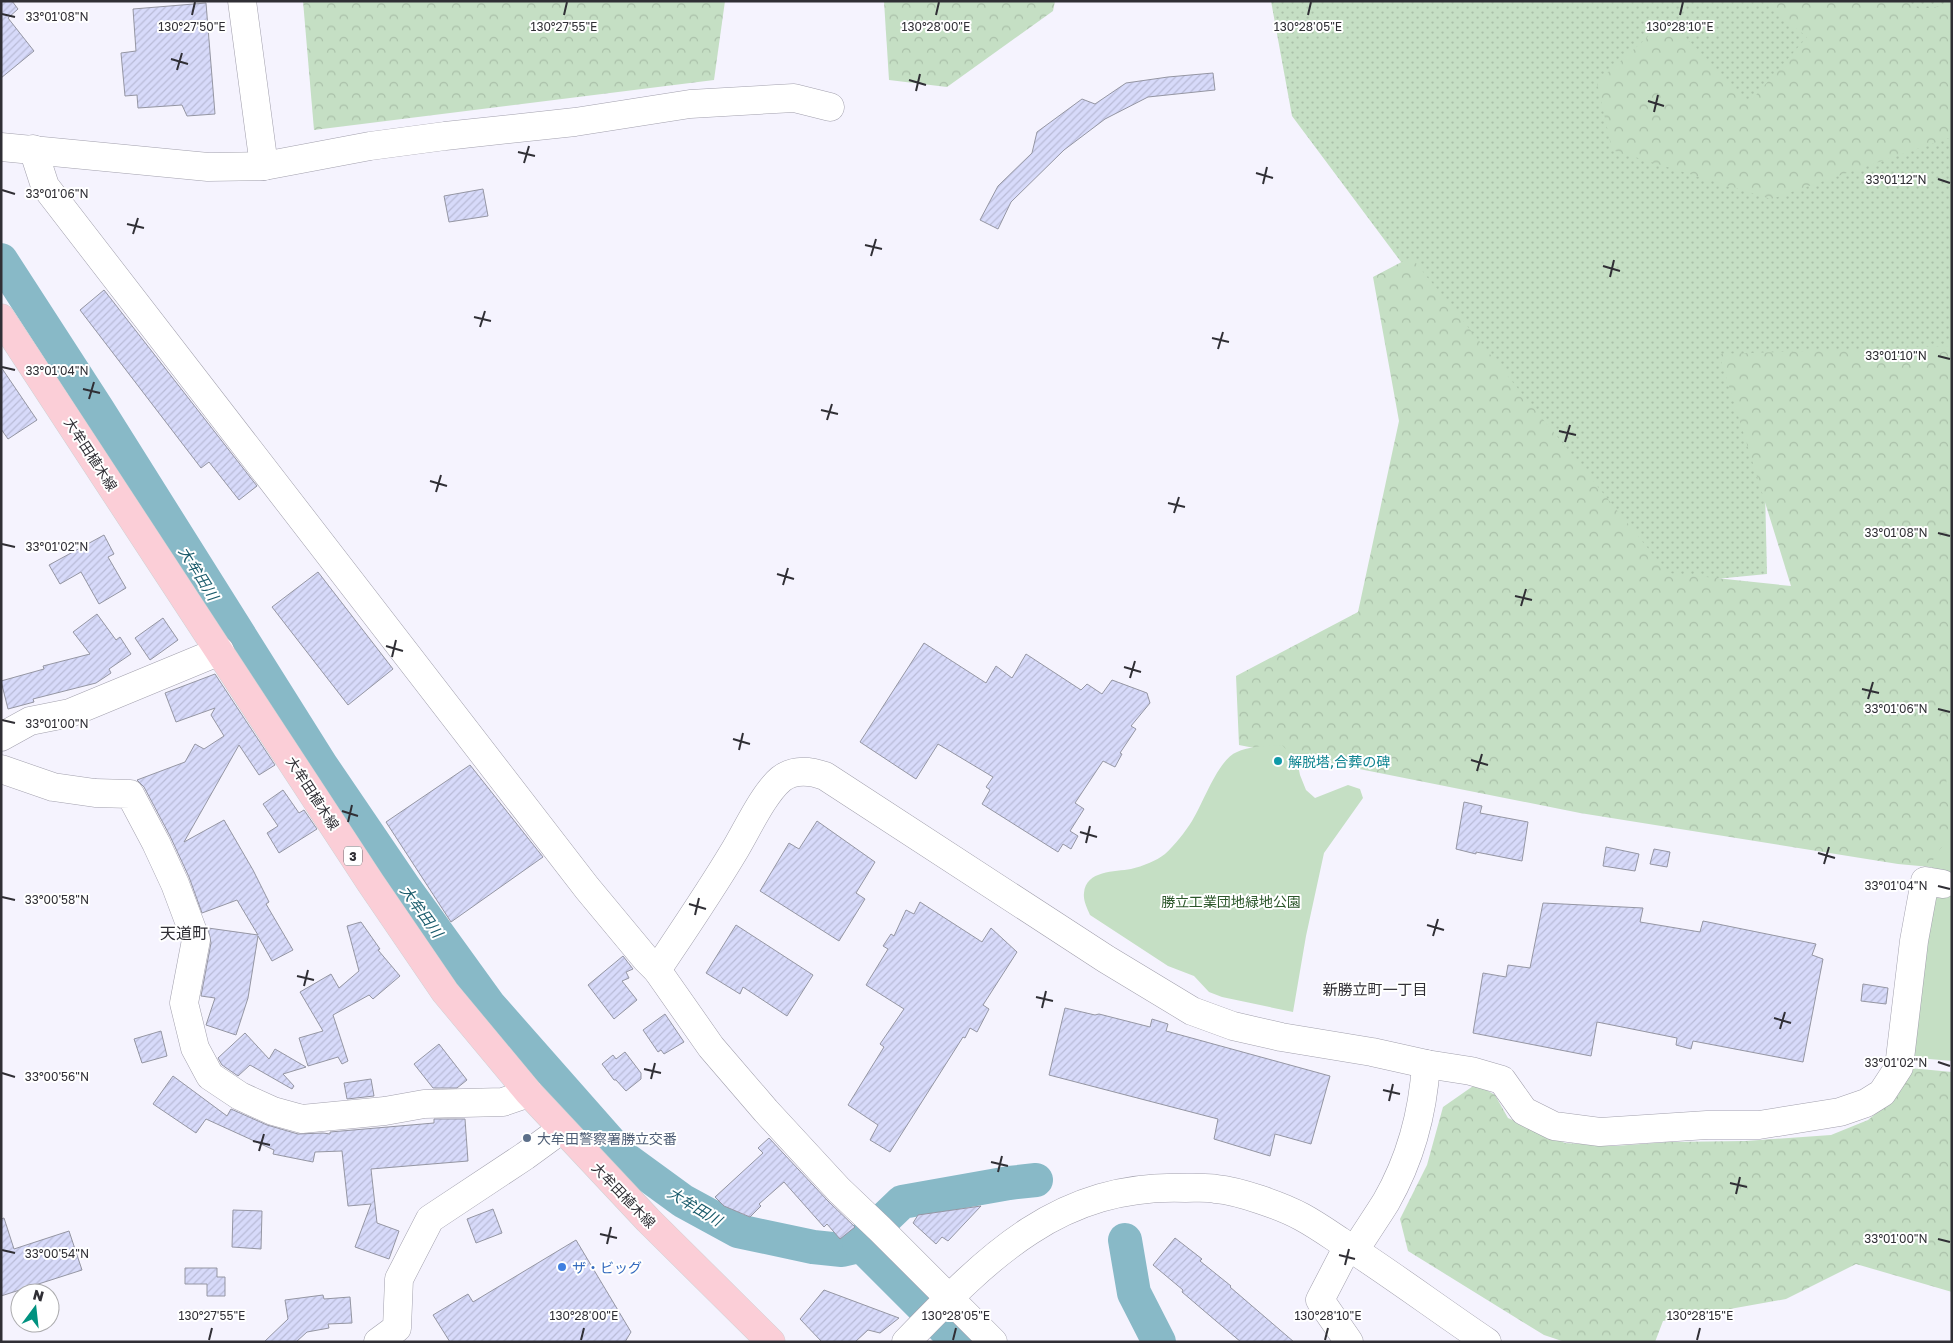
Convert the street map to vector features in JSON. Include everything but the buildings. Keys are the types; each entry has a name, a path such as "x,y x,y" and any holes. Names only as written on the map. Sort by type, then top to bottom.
{"main road":[{"name":"大牟田植木線","path":"1,318 370,882 445,992 529,1093 562,1129 648,1220 771,1342"}],"street":[{"path":"242,1 264,166"},
{"path":"1,147 208,167 264,166 370,146 575,122 690,104 794,98 830,107"},
{"path":"33,149 45,186 587,888 657,970 711,1047 819,1169 875,1224 945,1302 993,1342"},
{"path":"1,737 30,721 70,714 220,651"},
{"path":"1,769 53,787 95,793 130,794 175,884 196,940 184,1003 195,1048 210,1076 240,1096 273,1111 302,1119 385,1111 424,1104 503,1102 529,1093"},
{"path":"657,970 734,853 767,797 782,779 795,773 810,771 825,776 1106,959 1192,1010 1234,1026 1426,1064 1471,1071 1502,1080 1524,1111 1554,1126 1600,1132 1707,1125 1759,1125 1840,1112 1866,1103 1882,1093 1899,1067 1910,1027 1914,941 1925,881 1943,884"},
{"path":"1349,1342 1320,1300 1352,1248 1386,1200 1412,1143 1424,1092 1426,1064"},
{"path":"378,1342 397,1328 399,1279 430,1220 562,1129"},
{"path":"911,1336 994,1257 1036,1225 1076,1205 1128,1190 1168,1187 1218,1189 1270,1203 1302,1217 1352,1248 1487,1342"}],"green space":[{"path":"303,1 725,1 714,80 314,130"},
{"path":"884,1 1055,1 1053,11 947,87 889,80"},
{"path":"1271,1 1952,1 1952,350 1762,361 1767,574 1643,586 1292,116"},
{"path":"1762,1 1907,1 1919,9 1952,5 1952,137 1771,199 1612,150 1597,82 1668,19 1749,103 1807,37"},
{"path":"1411,257 1668,573 1791,586 1719,354 1952,346 1952,869 1898,864 1580,813 1239,745 1236,676 1358,612 1399,421 1373,277"},
{"name":"勝立工業団地緑地公園","path":"1282,745 1297,761 1306,790 1315,798 1348,785 1360,789 1363,798 1324,853 1306,936 1293,1012 1222,997 1209,992 1194,976 1168,966 1090,915 1084,896 1086,885 1096,876 1131,869 1149,863 1165,854 1192,821 1217,772 1230,756 1248,749"},
{"path":"1952,769 1952,795 1946,786 1947,773"},
{"path":"1952,837 1952,1061 1907,1057 1933,860 1940,849"},
{"path":"1910,1068 1952,1072 1952,1292 1856,1264 1786,1299 1663,1321 1655,1342 1565,1342 1544,1335 1408,1251 1400,1219 1427,1165 1443,1107 1476,1084 1495,1095 1508,1118 1565,1143 1615,1146 1668,1142 1746,1141 1831,1135 1868,1120 1898,1095"}],"waterway":[{"name":"大牟田川","path":"1,260 98,410 321,765 406,890 489,1005 624,1158 683,1201 738,1231 813,1247 842,1250 855,1247 902,1202 1036,1180"},
{"name":"大牟田川","path":"1125,1240 1134,1293 1159,1342"},
{"path":"859,1243 958,1342"}],"place":[{"name":"解脱塔,合葬の碑","path":"1278,761"},
{"name":"大牟田警察署勝立交番","path":"527,1138"},
{"name":"ザ・ビッグ","path":"562,1267"}],"district":[{"name":"天道町","path":"184,933"},
{"name":"新勝立町一丁目","path":"1375,989"}]}
